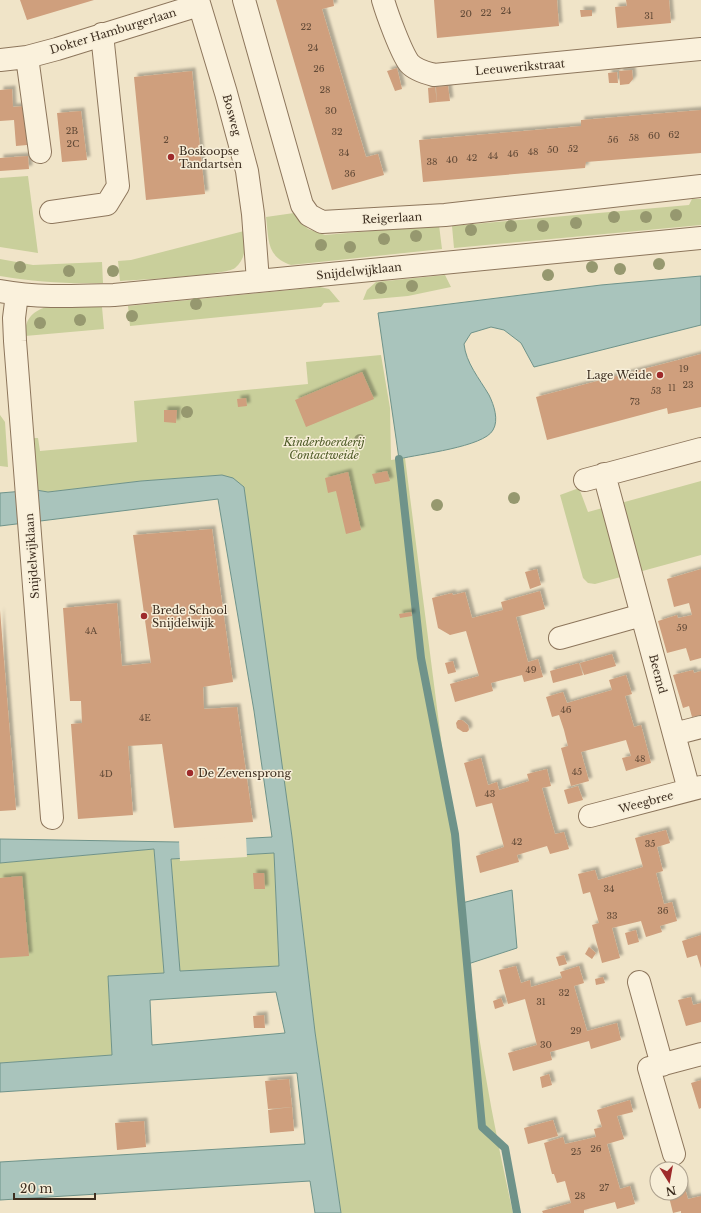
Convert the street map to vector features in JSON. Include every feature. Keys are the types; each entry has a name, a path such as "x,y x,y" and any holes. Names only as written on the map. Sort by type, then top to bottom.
{"street":[{"name":"Reigerlaan","path":"244,0 302,205 309,215 322,222 445,216 701,186"},
{"name":"Leeuwerikstraat","path":"383,0 386,11 410,64 423,72 434,75 701,49"},
{"name":"Dokter Hamburgerlaan","path":"0,60 27,57 198,2"},
{"name":"Bosweg","path":"198,2 226,93 247,171 253,214 258,281"},
{"path":"51,212 107,204 118,186 102,34"},
{"path":"27,57 40,152"},
{"name":"Snijdelwijklaan","path":"52,818 14,318 8,292 54,296 114,295 701,238"},
{"name":"Beemd","path":"695,789 674,734 642,615 594,477 701,449"},
{"path":"560,638 642,615"},
{"path":"674,734 701,727"},
{"name":"Weegbree","path":"590,816 695,789"},
{"path":"639,982 662,1065"},
{"path":"674,1154 649,1068 701,1054"}],"green space":[{"path":"28,176 38,253 0,247 0,178"},
{"path":"692,199 701,199 701,225 454,248 452,226 689,205"},
{"path":"294,213 308,229 325,235 439,225 442,249 291,265 283,262 273,252 270,246 266,217"},
{"path":"244,231 245,246 242,260 235,268 228,271 200,275 120,281 118,261 131,260"},
{"path":"0,259 33,265 102,262 103,283 52,282 0,276"},
{"path":"445,275 451,287 408,296 363,300 367,290 376,282"},
{"path":"320,287 329,289 340,302 324,303 321,307 130,326 128,306"},
{"path":"46,307 102,307 104,329 25,336 26,325 30,317 36,311"},
{"name":"Kinderboerderij Contactweide","path":"381,355 390,408 391,460 405,458 476,1020 489,1098 513,1213 341,1213 315,1032 292,837 270,687 222,475 141,481 48,492 36,490 32,438 38,438 40,451 137,442 134,401 308,384 306,362"},
{"path":"0,415 5,422 8,467 0,466"},
{"path":"701,481 701,555 595,584 588,583 583,578 560,495 579,488 588,512"},
{"path":"154,849 164,973 108,976 112,1055 0,1063 0,863"},
{"path":"274,853 279,966 180,971 171,859"}],"water":[{"path":"701,276 701,325 534,367 521,343 504,330 491,327 471,333 464,344 465,351 470,364 493,403 496,422 493,430 487,436 465,445 399,459 378,313 601,285"},
{"path":"222,475 233,478 244,487 292,837 315,1032 341,1213 315,1213 310,1181 0,1200 0,1162 305,1144 297,1073 0,1092 0,1063 112,1055 108,976 164,973 154,849 0,863 0,839 178,842 272,837 254,711 218,499 0,526 0,493 36,490 48,492 141,481","holes":["274,853 279,966 180,971 171,859","276,992 285,1033 152,1045 150,1000"]},
{"path":"512,890 517,948 468,964 462,903"}],"pier":[{"path":"246,837 247,857 180,861 179,840"}],"building":[{"path":"20,0 94,0 27,20"},
{"path":"276,0 333,0 334,6 322,9 366,157 378,154 384,175 332,190"},
{"path":"434,0 557,0 559,26 437,38"},
{"path":"626,0 669,0 671,23 617,28 615,7 627,6"},
{"path":"580,10 592,10 592,16 581,17"},
{"path":"397,68 402,89 395,91 387,71"},
{"path":"632,70 633,79 629,84 620,85 619,71"},
{"name":"Boskoopse Tandartsen","path":"192,71 205,194 146,200 134,77"},
{"path":"617,72 618,83 609,83 608,73"},
{"path":"448,86 450,101 437,102 436,87"},
{"path":"435,87 437,102 429,103 428,88"},
{"path":"12,89 13,107 24,106 27,145 16,146 14,120 0,121 0,90"},
{"path":"701,110 701,153 586,162 585,168 423,182 419,140 581,126 581,120"},
{"path":"81,111 87,160 62,162 57,113"},
{"path":"28,156 29,169 0,171 0,158"},
{"name":"Lage Weide","path":"701,354 701,407 668,414 667,408 547,440 536,397"},
{"path":"362,372 374,399 306,427 295,400"},
{"path":"246,398 247,406 238,407 237,399"},
{"path":"164,410 177,410 176,423 164,422"},
{"path":"387,471 390,481 375,484 372,474"},
{"path":"348,472 361,530 346,534 336,491 328,493 325,478"},
{"path":"212,529 233,682 203,687 204,709 237,707 253,822 174,828 162,744 128,746 133,815 78,819 71,724 82,723 81,701 70,701 63,608 117,603 122,666 151,663 133,535"},
{"path":"537,569 541,585 530,589 525,572"},
{"path":"701,569 701,658 690,661 686,648 667,653 658,621 677,615 678,618 692,615 689,603 674,607 667,579"},
{"path":"540,591 545,609 516,617 528,662 538,659 543,677 524,682 522,675 491,683 493,691 455,702 450,684 479,676 466,631 450,635 438,628 432,598 452,593 453,595 465,592 472,618 503,610 501,602"},
{"path":"0,610 16,810 0,811"},
{"path":"411,612 412,616 400,618 399,614"},
{"path":"612,654 616,666 584,675 580,663"},
{"path":"453,661 456,672 448,674 445,663"},
{"path":"579,663 583,675 553,683 550,671"},
{"path":"693,670 694,673 701,671 701,715 692,717 689,706 683,708 673,675"},
{"path":"626,675 632,694 625,696 634,727 641,725 651,763 626,771 622,758 631,756 626,740 581,752 589,781 571,786 561,748 568,746 564,730 559,715 552,717 546,697 563,692 567,703 612,690 609,680"},
{"path":"458,720 462,720 468,725 469,730 467,732 463,732 457,728 456,723"},
{"path":"481,758 488,785 497,782 499,790 529,781 527,774 547,769 551,786 542,788 555,834 564,832 569,849 550,854 547,846 517,855 519,862 480,873 476,856 504,847 492,803 476,807 464,763"},
{"path":"578,786 583,800 568,804 564,790"},
{"path":"666,830 670,843 657,847 663,871 656,873 664,904 672,902 677,921 660,926 662,932 646,937 641,921 612,928 620,958 602,963 592,925 599,923 590,892 583,894 578,874 595,870 598,880 643,867 635,838"},
{"path":"253,873 264,873 265,889 254,889"},
{"path":"22,876 29,956 0,958 0,878"},
{"path":"636,930 639,942 628,945 625,933"},
{"path":"701,935 701,968 697,955 687,958 682,941"},
{"path":"589,947 596,953 592,959 585,954"},
{"path":"564,955 567,964 559,966 556,957"},
{"path":"516,966 521,983 530,980 531,987 562,978 560,972 579,966 584,983 574,986 587,1031 617,1023 621,1040 591,1049 589,1041 550,1052 552,1060 513,1071 508,1053 537,1045 525,999 508,1004 499,970"},
{"path":"603,977 605,983 596,985 595,979"},
{"path":"691,997 693,1005 701,1003 701,1022 686,1026 678,1000"},
{"path":"501,998 504,1006 495,1009 493,1001"},
{"path":"264,1015 265,1028 254,1028 253,1016"},
{"path":"549,1074 552,1085 542,1088 540,1077"},
{"path":"289,1079 292,1107 268,1109 265,1081"},
{"path":"701,1080 701,1108 699,1109 691,1083"},
{"path":"630,1100 633,1112 617,1116 624,1139 607,1144 620,1189 630,1186 635,1204 617,1209 615,1202 584,1210 584,1213 543,1213 542,1211 571,1203 565,1181 557,1183 554,1174 552,1174 544,1143 563,1137 565,1144 596,1137 594,1129 602,1127 597,1110"},
{"path":"292,1107 294,1131 270,1133 268,1110"},
{"path":"553,1120 558,1136 528,1144 524,1128"},
{"path":"144,1121 146,1147 117,1150 115,1123"},
{"path":"701,1196 701,1213 681,1213 681,1211 673,1213 670,1201 689,1201 689,1199"}],"waterway":[{"path":"399,459 421,658 455,834 482,1127 505,1148 517,1213"}],"place":[{"name":"Boskoopse Tandartsen","path":"171,157"},
{"name":"Lage Weide","path":"660,375"},
{"name":"Brede School Snijdelwijk","path":"144,616"},
{"name":"De Zevensprong","path":"190,773"}]}
